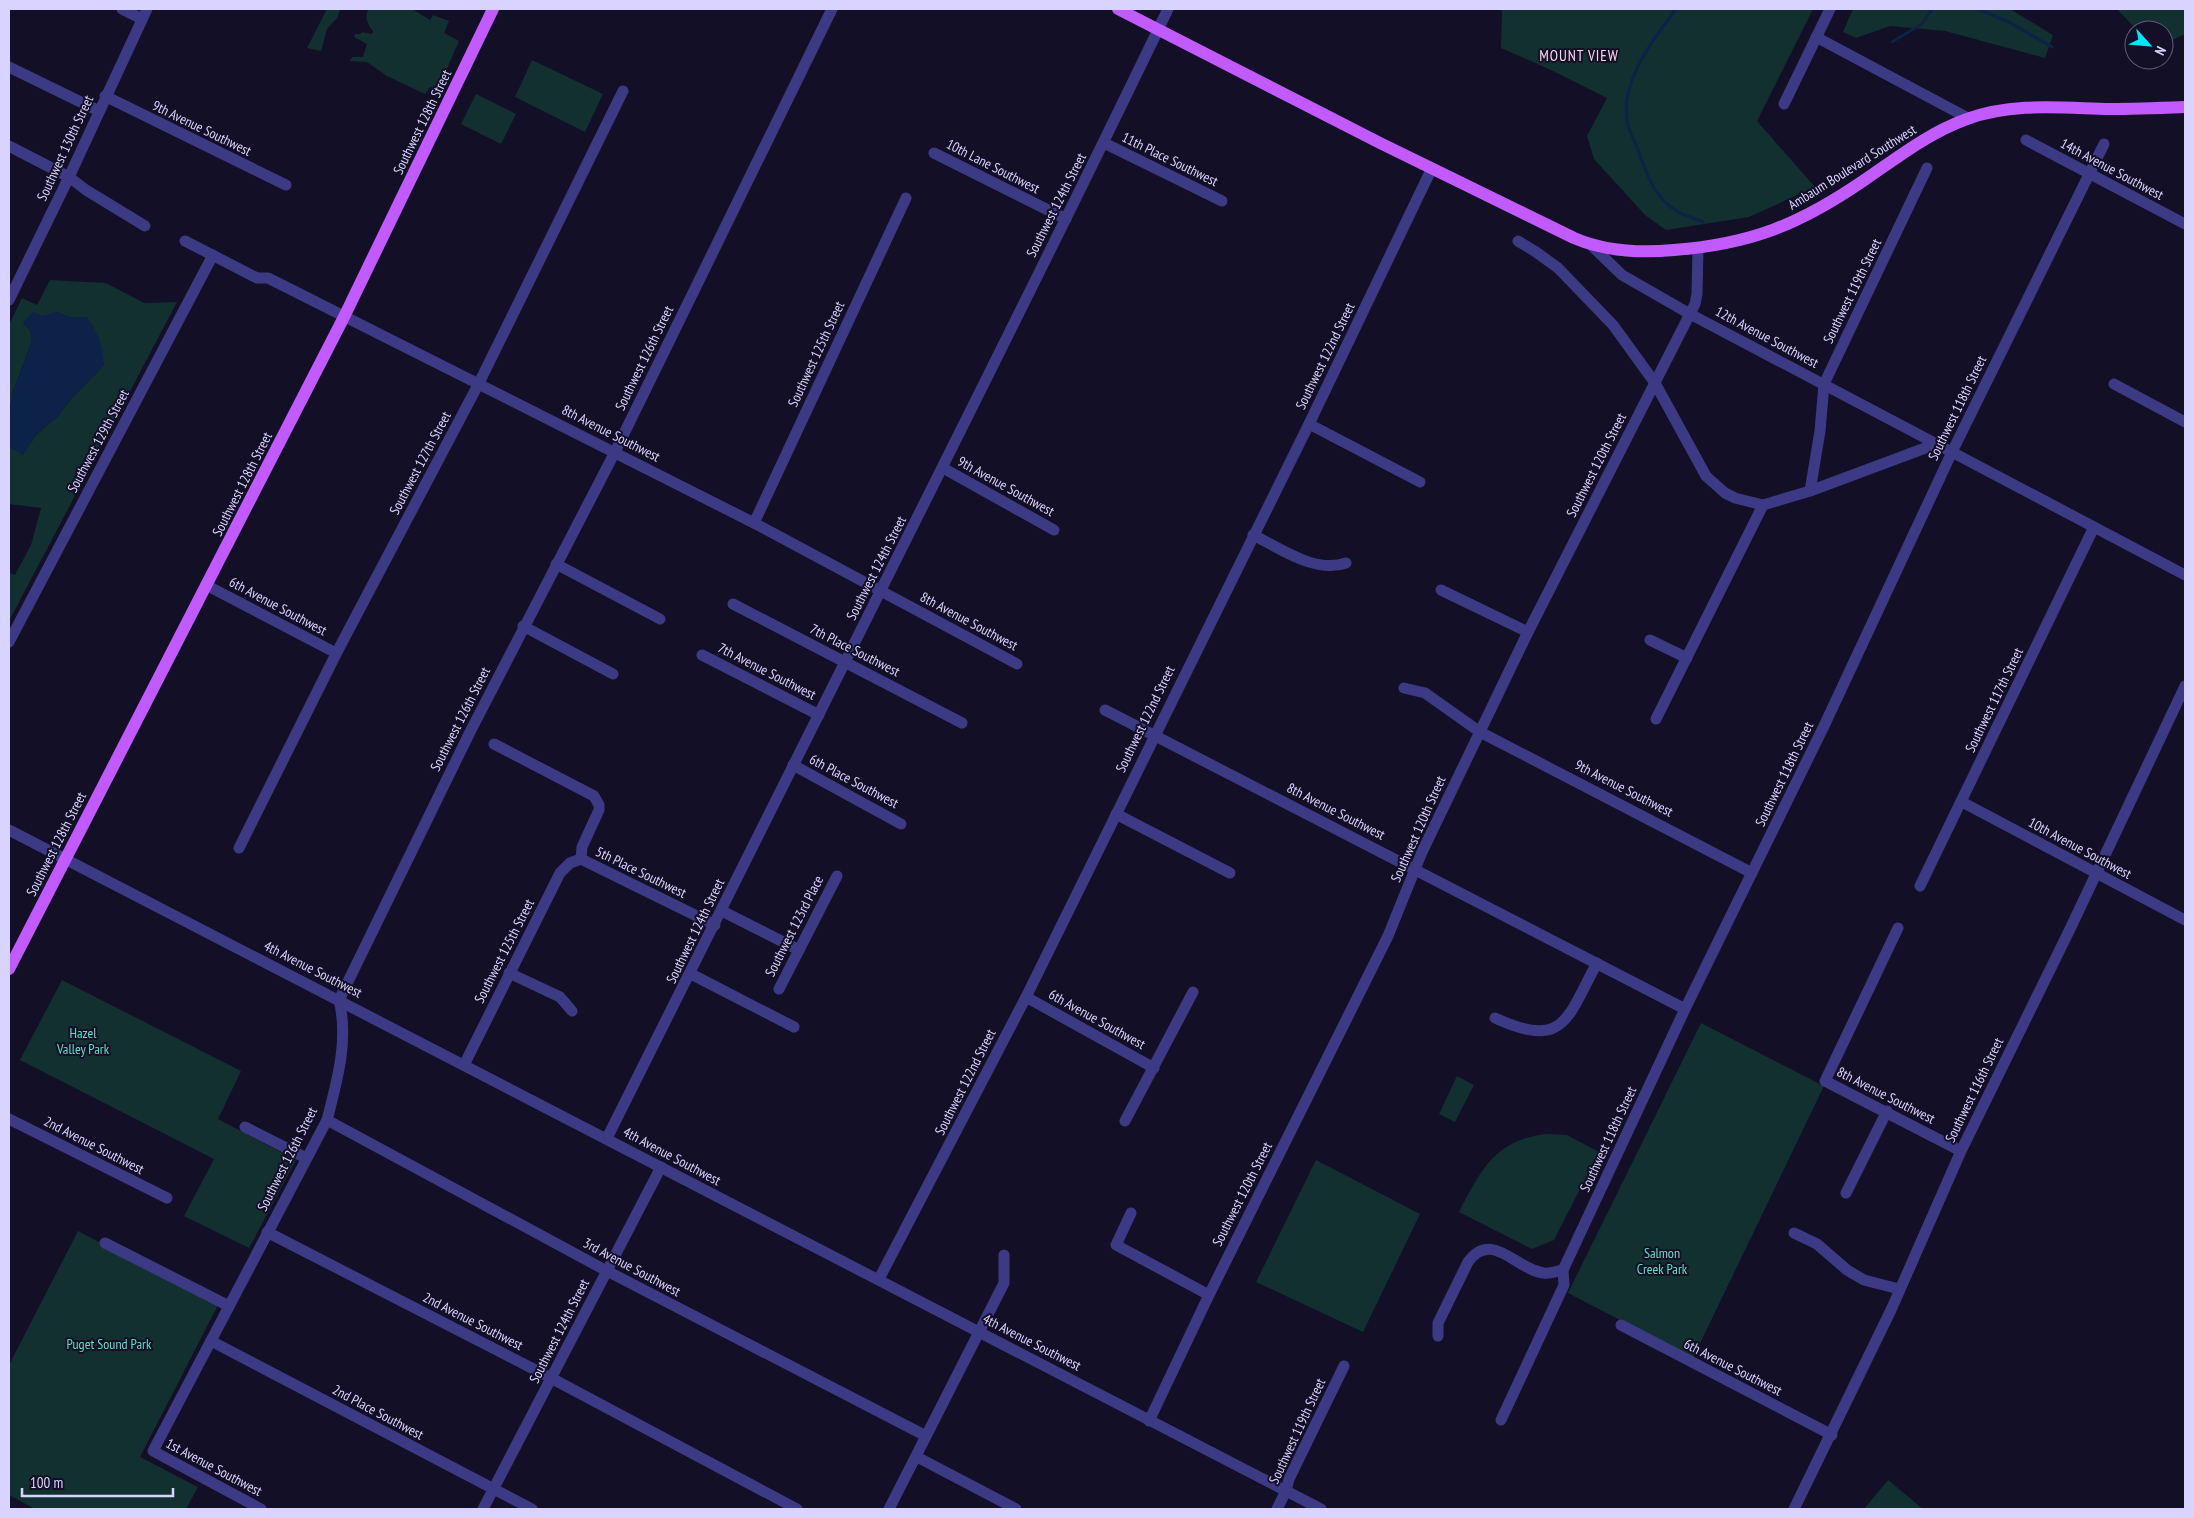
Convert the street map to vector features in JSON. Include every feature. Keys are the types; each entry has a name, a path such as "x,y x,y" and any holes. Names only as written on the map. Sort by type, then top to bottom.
{"main road":[{"name":"Southwest 128th Street","path":"9,969 344,317 493,9"},
{"name":"Ambaum Boulevard Southwest","path":"1118,9 1432,168 1592,246 1644,251 1728,244 1764,234 1800,220 1862,181 1906,150 1937,132 1968,118 2010,109 2036,106 2111,109 2185,108"}],"street":[{"path":"122,9 144,14"},
{"name":"Southwest 126th Street","path":"154,1451 326,1120 338,1080 343,1038 344,1018 339,1000 524,626 615,452 832,9"},
{"name":"Southwest 124th Street","path":"607,1138 691,974 793,765 943,468 1104,143 1168,9"},
{"path":"1784,104 1830,9"},
{"name":"Southwest 130th Street","path":"9,300 69,177 144,14"},
{"path":"1816,37 1968,118"},
{"path":"9,66 99,111"},
{"name":"Southwest 127th Street","path":"239,848 336,653 479,383 623,91"},
{"name":"9th Avenue Southwest","path":"105,96 286,185"},
{"name":"14th Avenue Southwest","path":"2026,140 2185,224"},
{"name":"11th Place Southwest","path":"1104,143 1222,201"},
{"name":"Southwest 118th Street","path":"1501,1420 1564,1285 1563,1270 1685,1009 1752,873 1952,452 2104,144"},
{"path":"9,146 69,177 86,190 145,226"},
{"name":"10th Lane Southwest","path":"934,153 1066,219"},
{"name":"Southwest 122nd Street","path":"879,1280 1026,997 1309,424 1432,168"},
{"name":"Southwest 119th Street","path":"1810,491 1820,431 1824,384 1927,168"},
{"name":"Southwest 125th Street","path":"754,523 906,198"},
{"name":"8th Avenue Southwest","path":"185,240 258,278 268,278 615,452 754,523 1018,664"},
{"path":"1518,241 1558,268 1594,304 1629,346 1655,382 1706,476 1725,493 1763,505 1810,491 1936,444"},
{"name":"12th Avenue Southwest","path":"1592,246 1622,275 1690,314 2185,575"},
{"name":"Southwest 120th Street","path":"1149,1420 1209,1295 1388,936 1415,868 1528,632 1690,314 1698,294 1698,248"},
{"name":"Southwest 129th Street","path":"9,642 213,255"},
{"path":"2114,384 2185,422"},
{"path":"1309,424 1420,482"},
{"name":"9th Avenue Southwest","path":"943,468 1054,530"},
{"path":"1656,719 1763,505"},
{"name":"Southwest 117th Street","path":"1920,886 2094,527"},
{"path":"1253,535 1314,563 1329,566 1346,564"},
{"path":"556,564 660,619"},
{"name":"6th Avenue Southwest","path":"206,585 336,653"},
{"path":"1442,590 1528,632"},
{"name":"7th Place Southwest","path":"733,604 962,723"},
{"path":"524,626 613,674"},
{"path":"1650,640 1688,658"},
{"name":"7th Avenue Southwest","path":"702,654 818,715"},
{"name":"Southwest 116th Street","path":"1794,1509 1832,1435 1961,1151 2185,686"},
{"name":"9th Avenue Southwest","path":"1404,688 1425,693 1480,732 1752,873"},
{"name":"8th Avenue Southwest","path":"1105,710 1415,868 1685,1009"},
{"path":"494,744 594,796 599,805 599,810 582,847 581,860"},
{"name":"6th Place Southwest","path":"793,765 901,824"},
{"name":"10th Avenue Southwest","path":"1962,802 2185,920"},
{"path":"1116,814 1230,872"},
{"name":"4th Avenue Southwest","path":"9,830 1321,1509"},
{"name":"Southwest 125th Street","path":"464,1064 560,873 570,863 581,860"},
{"name":"5th Place Southwest","path":"581,860 715,925"},
{"name":"Southwest 123rd Place","path":"779,989 837,876"},
{"path":"722,911 799,950"},
{"name":"8th Avenue Southwest","path":"1898,928 1825,1081 1961,1151"},
{"path":"1495,1018 1517,1028 1533,1032 1559,1026 1569,1016 1597,963"},
{"path":"509,973 560,997 572,1011"},
{"path":"691,974 794,1027"},
{"path":"1125,1121 1193,992"},
{"name":"6th Avenue Southwest","path":"1026,997 1154,1068"},
{"path":"1846,1193 1887,1112"},
{"name":"2nd Avenue Southwest","path":"9,1119 167,1198"},
{"name":"3rd Avenue Southwest","path":"326,1120 607,1271 926,1436"},
{"path":"245,1126 306,1158"},
{"name":"Southwest 124th Street","path":"483,1509 661,1167"},
{"path":"1131,1213 1116,1245 1209,1295"},
{"name":"2nd Avenue Southwest","path":"267,1232 551,1378 797,1509"},
{"path":"1794,1233 1817,1244 1847,1270 1861,1278 1899,1289"},
{"path":"105,1243 229,1306"},
{"path":"1438,1336 1438,1324 1468,1262 1483,1249 1495,1249 1543,1273 1563,1270"},
{"path":"889,1509 1004,1283 1004,1255"},
{"name":"6th Avenue Southwest","path":"1620,1325 1832,1435"},
{"name":"2nd Place Southwest","path":"211,1341 532,1509"},
{"name":"Southwest 119th Street","path":"1277,1509 1286,1491 1289,1479 1344,1366"},
{"name":"1st Avenue Southwest","path":"154,1451 261,1509"},
{"path":"917,1457 1016,1509"}],"green space":[{"path":"327,9 340,10 337,18 327,29 321,51 307,48"},
{"path":"368,9 412,9 430,20 433,15 449,21 444,33 459,41 438,89 430,87 425,94 387,76 367,62 350,61 352,57 363,57 367,44 354,37 355,34 362,32 372,34 373,31 367,18"},
{"path":"1502,9 1813,9 1757,121 1815,187 1749,217 1666,230 1645,215 1594,159 1587,136 1607,98 1501,48"},
{"path":"1853,9 2010,9 2053,35 2045,58 1945,31 1890,26 1856,38 1843,32"},
{"path":"2117,9 2185,9 2185,34 2174,39 2174,20 2127,20"},
{"path":"532,60 603,94 585,132 515,97"},
{"path":"476,94 516,114 501,144 461,124"},
{"path":"50,280 106,283 144,303 177,302 9,621 9,573 15,575 31,545 41,508 9,504 9,447 23,454 37,434 58,416 70,400 104,365 87,317 68,317 58,312 23,323 30,330 32,341 13,391 9,416 9,325 22,298 37,305"},
{"name":"Hazel Valley Park","path":"62,980 241,1071 218,1119 296,1160 249,1248 184,1216 214,1159 20,1060"},
{"name":"Salmon Creek Park","path":"1701,1023 1824,1086 1693,1358 1568,1293"},
{"path":"1457,1076 1474,1085 1455,1122 1439,1114"},
{"path":"1546,1134 1567,1135 1599,1152 1554,1240 1532,1249 1459,1212 1483,1170 1502,1150 1529,1137"},
{"path":"1316,1160 1420,1214 1363,1332 1256,1282"},
{"name":"Puget Sound Park","path":"78,1231 218,1305 140,1457 198,1487 186,1509 35,1509 9,1495 9,1365"},
{"path":"1888,1480 1923,1509 1864,1509"}],"water":[{"path":"33,312 42,316 58,312 68,317 87,317 99,340 104,365 70,400 58,416 37,434 23,455 9,447 9,416 13,391 32,341 30,330 23,322"}],"waterway":[{"path":"1676,9 1649,47 1634,76 1626,106 1627,121 1646,171 1658,194 1678,212 1703,222"},
{"path":"1892,42 1922,24 1932,9"},
{"path":"1978,9 2009,22 2052,47"}],"district":[{"name":"MOUNT VIEW","path":"1579,56"}]}
